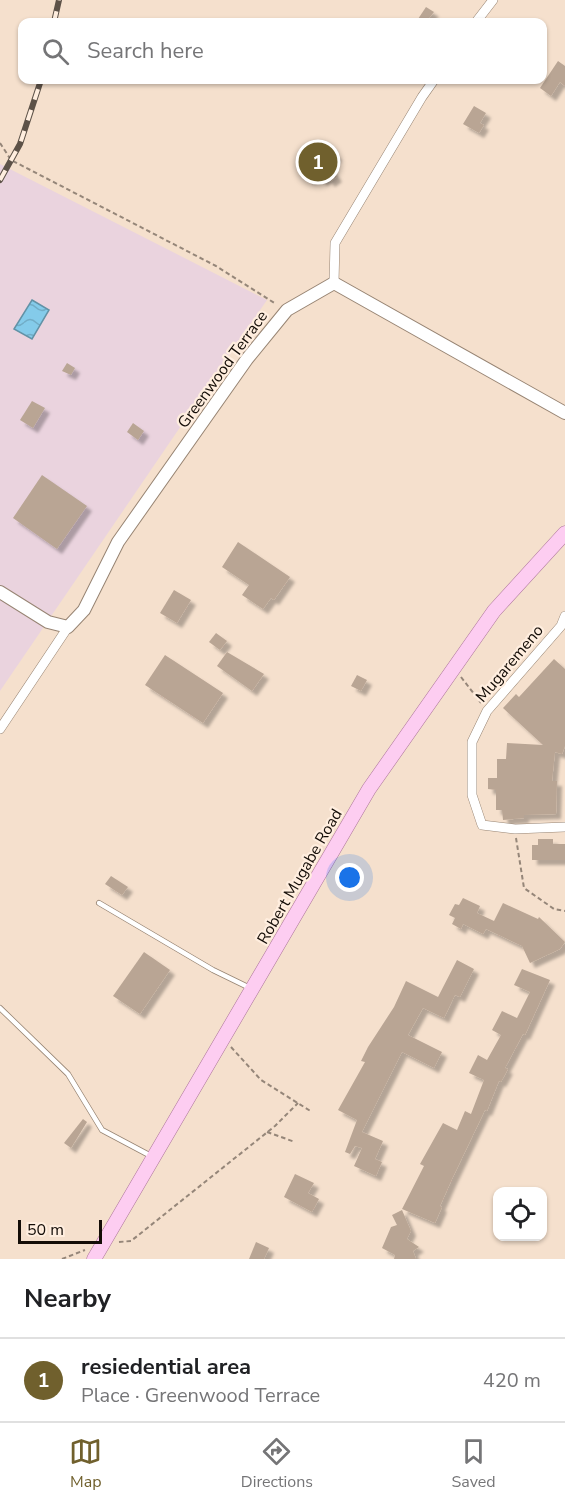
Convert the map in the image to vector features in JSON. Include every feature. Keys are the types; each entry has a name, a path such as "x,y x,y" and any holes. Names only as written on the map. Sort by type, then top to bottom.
{"main road":[{"name":"Robert Mugabe Road","path":"94,1259 369,789 494,611 565,533"}],"street":[{"path":"479,18 493,0"},
{"path":"431,84 335,243 334,284 565,414"},
{"name":"Greenwood Terrace","path":"0,729 68,627 84,610 118,542 247,359 286,310 334,284"},
{"path":"0,592 48,622 68,627"},
{"name":"Mugaremeno","path":"565,616 561,626 487,711 472,742 471,795 482,825 515,829 565,827"}],"lane":[{"path":"99,903 213,970 252,989"},
{"path":"0,1008 68,1074 102,1130 154,1157"}],"path":[{"path":"0,143 11,160 216,266 286,310"},
{"path":"453,668 487,711"},
{"path":"515,829 524,888 554,909 565,911"},
{"path":"223,1039 261,1080 312,1112"},
{"path":"62,1259 103,1244 131,1241 267,1132 298,1103"},
{"path":"267,1132 295,1142"}],"shaded area":[{"path":"0,164 267,300 0,691"}],"water":[{"path":"32,300 49,310 32,339 14,329"}],"building":[{"path":"426,7 434,12 429,18 419,18"},
{"path":"558,61 565,66 565,86 560,82 551,96 540,88 543,84 547,84 547,78"},
{"path":"474,106 486,113 480,123 484,125 479,133 463,124"},
{"path":"325,143 337,156 328,164 337,177 330,182 327,178 322,181 315,171 310,180 298,167"},
{"path":"67,363 75,368 71,375 62,371"},
{"path":"32,401 45,408 33,428 20,420"},
{"path":"133,423 144,431 138,440 127,432"},
{"path":"42,475 87,506 57,549 13,518"},
{"path":"238,542 290,577 274,600 271,598 263,609 242,595 249,585 222,567"},
{"path":"174,590 191,600 177,623 160,613"},
{"path":"216,633 227,641 220,650 209,642"},
{"path":"227,652 264,674 252,691 217,666"},
{"path":"165,655 223,693 203,723 145,685"},
{"path":"554,659 565,669 565,746 562,754 555,752 552,781 557,781 556,814 524,815 524,818 503,820 502,810 496,810 496,790 488,789 488,778 497,778 497,759 506,759 507,743 543,745 503,708 516,694 519,697"},
{"path":"357,675 367,680 361,691 351,686"},
{"path":"538,839 553,839 553,844 565,844 565,860 532,860 532,845 538,845"},
{"path":"111,876 128,887 122,895 105,884"},
{"path":"463,898 480,906 477,913 494,921 503,903 538,919 539,917 565,942 560,949 530,963 522,946 486,929 483,934 463,924 461,929 452,924 455,918 449,915 455,904 459,905"},
{"path":"144,952 170,970 140,1014 113,996"},
{"path":"457,960 474,969 460,997 455,995 444,1018 423,1008 408,1035 442,1052 434,1068 402,1052 362,1132 383,1141 375,1159 382,1162 376,1176 354,1166 362,1148 355,1146 350,1154 345,1152 357,1120 338,1110 365,1062 361,1061 368,1047 394,1007 406,981 438,997"},
{"path":"522,969 550,980 525,1035 523,1034 505,1068 508,1069 501,1082 499,1081 487,1111 485,1110 452,1179 435,1223 402,1209 424,1166 420,1164 443,1123 457,1130 465,1111 471,1114 484,1080 469,1073 478,1055 487,1060 501,1035 492,1030 502,1011 517,1018 530,992 514,985"},
{"path":"83,1119 87,1122 71,1148 64,1143"},
{"path":"295,1174 314,1183 308,1193 319,1199 312,1212 284,1197"},
{"path":"402,1210 411,1231 407,1239 419,1247 413,1251 416,1259 394,1259 395,1255 382,1248 391,1227 397,1225 392,1215"},
{"path":"256,1242 269,1248 264,1259 249,1259"}],"railway":[{"path":"55,18 59,0"},
{"path":"0,180 20,144 40,84"}],"place":[{"name":"resiedential area","path":"318,162"}]}
